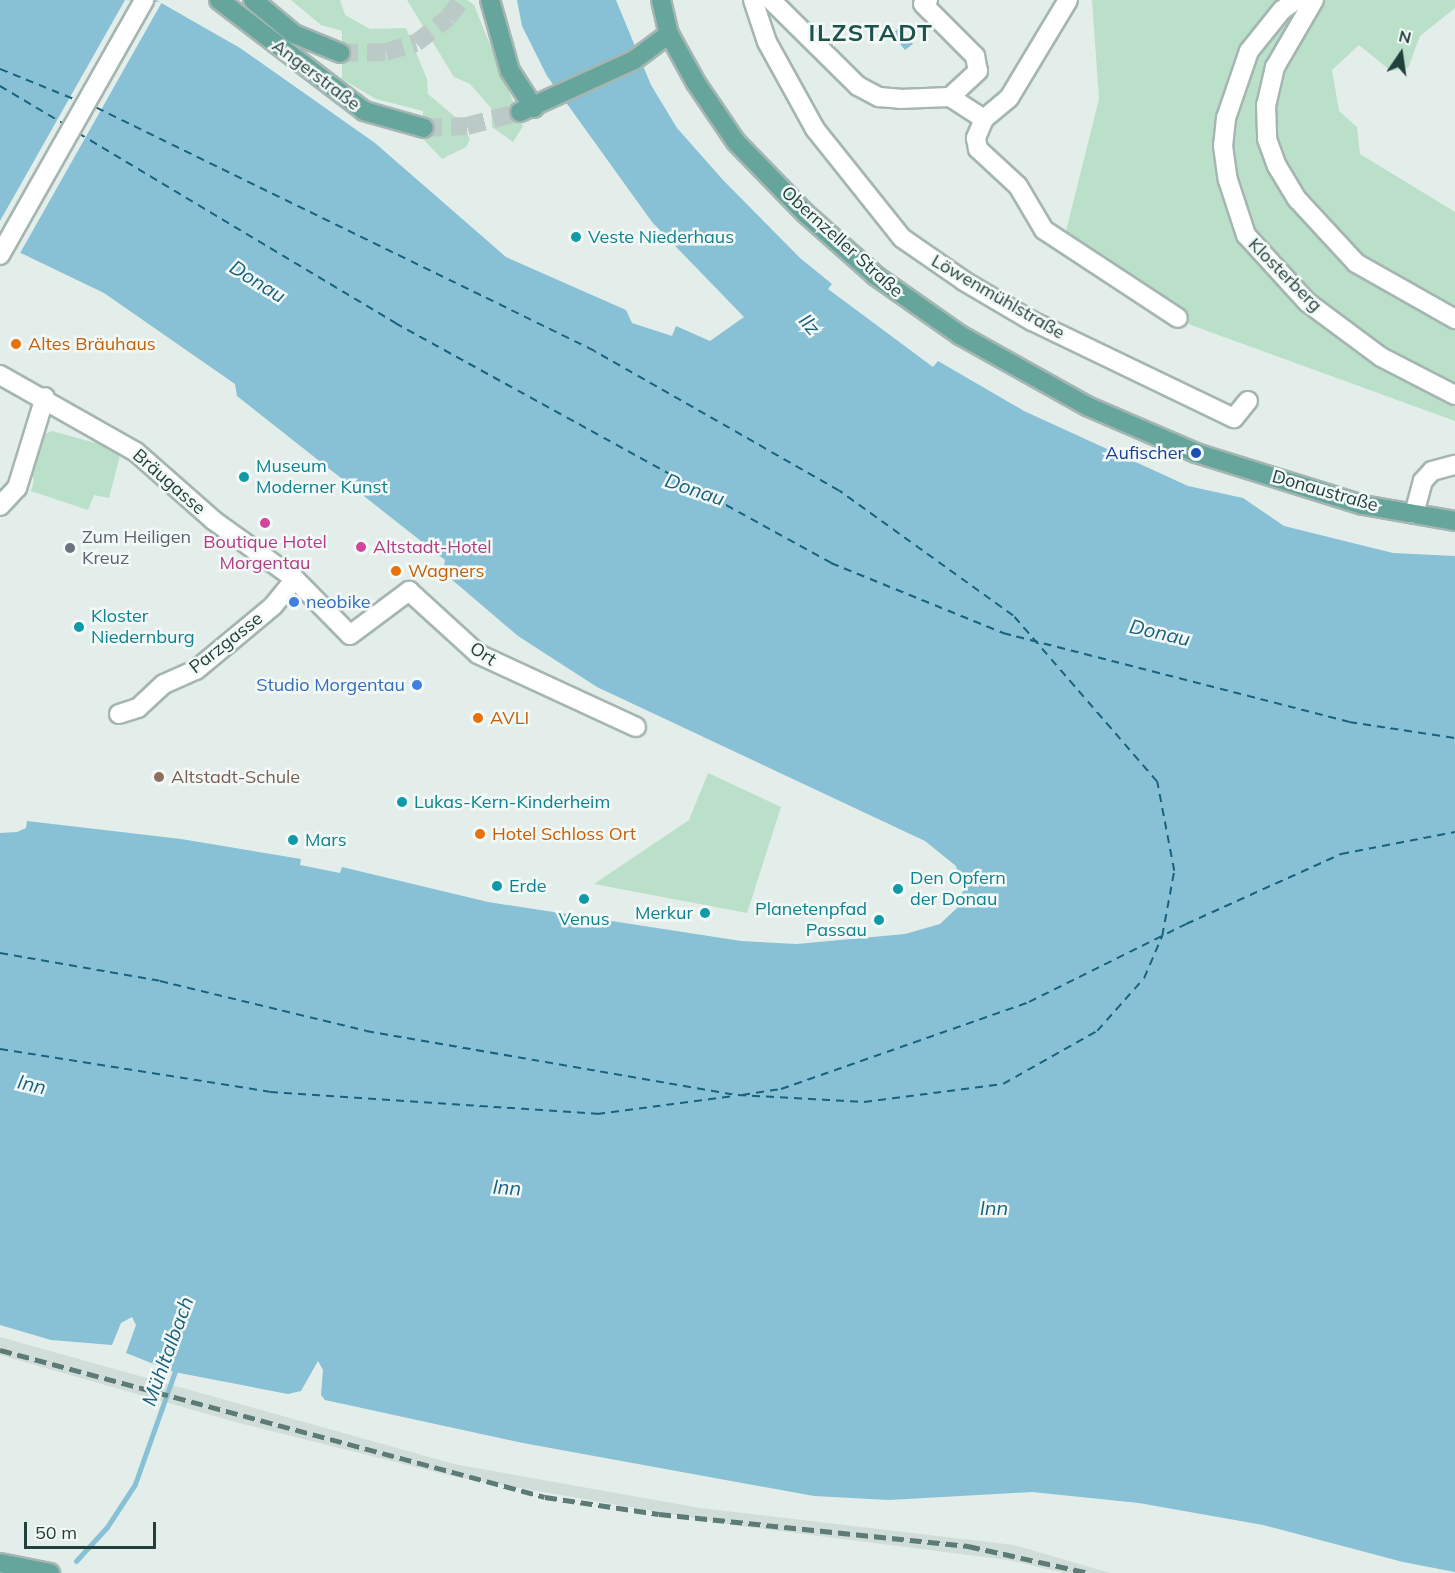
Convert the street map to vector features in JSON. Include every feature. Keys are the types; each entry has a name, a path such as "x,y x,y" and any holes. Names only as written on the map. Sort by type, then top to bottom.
{"main road":[{"name":"Angerstraße","path":"219,0 364,111 423,128"},
{"name":"Angerstraße","path":"253,0 294,34 340,53"},
{"path":"490,0 510,70 532,107 634,60 669,34"},
{"name":"Obernzeller Straße","path":"661,0 669,34 696,83 736,142 805,213 876,276 950,329 1022,373 1196,453"},
{"name":"Donaustraße","path":"1196,453 1363,505 1455,521"},
{"path":"12,1568 50,1573"}],"street":[{"path":"0,255 144,0"},
{"name":"Löwenmühlstraße","path":"753,0 767,42 815,129 902,238 964,281 1032,321 1234,418 1248,401"},
{"path":"771,0 858,86 879,97 900,99 950,97 984,118"},
{"path":"928,0 923,4 975,56 978,71 950,97"},
{"path":"1068,0 1009,98 984,118 976,138 978,149 1018,186 1044,230 1178,318"},
{"name":"Klosterberg","path":"1296,0 1282,10 1249,51 1226,118 1223,146 1228,180 1246,235 1307,302 1381,357 1455,395"},
{"path":"1314,0 1275,68 1266,105 1268,139 1277,166 1297,199 1356,263 1455,319"},
{"name":"Bräugasse","path":"0,375 45,397 64,414 136,452 213,520 295,579 350,634"},
{"path":"0,506 17,488 45,397"},
{"path":"1414,514 1423,482 1432,471 1455,465"},
{"name":"Parzgasse","path":"119,714 138,708 164,684 196,670 273,606 295,579"},
{"name":"Ort","path":"350,634 409,591 478,654 636,727"}],"shaded area":[{"path":"0,1337 454,1464 700,1508 1014,1545 1110,1573 1064,1573 1008,1560 740,1526 456,1477 239,1423 0,1355"}],"green space":[{"path":"291,0 340,0 345,15 370,29 406,28 427,79 428,94 459,120 470,139 466,147 442,159 422,138 423,111 376,99 342,79 342,31 321,25"},
{"path":"407,0 467,0 474,5 523,126 513,142 492,127 491,108 470,84 454,77"},
{"path":"1092,0 1455,0 1455,8 1420,36 1408,68 1391,71 1359,45 1332,70 1339,111 1357,127 1360,154 1455,212 1455,421 1191,325 1063,243 1099,99"},
{"path":"52,431 103,445 120,455 109,498 94,495 88,510 31,491 34,480 31,474 43,435"},
{"path":"708,773 781,807 747,913 594,884 689,820"}],"water":[{"path":"0,0 156,0 240,48 375,143 506,257 626,310 632,323 672,336 676,326 710,341 744,317 652,222 547,76 522,26 517,0 616,0 651,85 677,128 723,180 800,258 832,284 828,289 933,367 938,361 1024,411 1188,486 1243,498 1284,526 1393,553 1455,556 1455,1572 1403,1562 1263,1525 1139,1503 1032,1492 889,1500 814,1496 523,1443 325,1400 321,1395 323,1370 318,1361 301,1391 288,1394 174,1372 126,1353 136,1325 132,1317 121,1323 112,1345 51,1340 0,1325 0,833 17,832 26,828 27,821 181,839 301,859 300,865 340,873 342,867 488,902 741,941 797,944 905,934 940,924 958,907 963,891 956,866 925,841 597,687 518,636 443,572 445,560 237,396 235,384 104,293 0,243"},
{"path":"899,28 913,44 905,50 892,34"}],"pier":[{"path":"125,0 162,2 19,255 0,246 0,221"}],"waterway":[{"name":"Mühltalbach","path":"76,1561 107,1527 135,1484 176,1368"}],"ferry route":[{"path":"0,69 79,101"},
{"path":"0,86 64,124"},
{"path":"0,953 160,981 366,1031 738,1095 864,1102 1003,1084 1097,1031 1144,978 1162,936 1174,871 1157,782 1013,616 839,491 594,351 94,107"},
{"path":"78,133 395,323 831,563 1003,633 1349,722 1455,738"},
{"path":"742,1095 781,1089 1029,1002 1186,924 1341,854 1455,832"},
{"path":"0,1049 270,1092 597,1114 734,1096"}],"tunnel":[{"path":"340,53 386,52 416,43 448,18 461,0"},
{"path":"424,128 467,126 520,112"}],"railway":[{"path":"0,1350 545,1497 659,1514 968,1546 1089,1573"}],"place":[{"name":"Veste Niederhaus","path":"576,237"},
{"name":"Altes Bräuhaus","path":"16,344"},
{"name":"Aufischer","path":"1196,453"},
{"name":"Museum Moderner Kunst","path":"244,477"},
{"name":"Boutique Hotel Morgentau","path":"265,523"},
{"name":"Altstadt-Hotel","path":"361,547"},
{"name":"Zum Heiligen Kreuz","path":"70,548"},
{"name":"Wagners","path":"396,571"},
{"name":"neobike","path":"294,602"},
{"name":"Kloster Niedernburg","path":"79,627"},
{"name":"Studio Morgentau","path":"417,685"},
{"name":"AVLI","path":"478,718"},
{"name":"Altstadt-Schule","path":"159,777"},
{"name":"Lukas-Kern-Kinderheim","path":"402,802"},
{"name":"Hotel Schloss Ort","path":"480,834"},
{"name":"Mars","path":"293,840"},
{"name":"Erde","path":"497,886"},
{"name":"Den Opfern der Donau","path":"898,889"},
{"name":"Venus","path":"584,899"},
{"name":"Merkur","path":"705,913"},
{"name":"Planetenpfad Passau","path":"879,920"}],"district":[{"name":"ILZSTADT","path":"871,33"}],"water label":[{"name":"Donau","path":"258,281"},
{"name":"Ilz","path":"810,324"},
{"name":"Donau","path":"695,489"},
{"name":"Donau","path":"1160,632"},
{"name":"Inn","path":"32,1084"},
{"name":"Inn","path":"507,1187"},
{"name":"Inn","path":"994,1207"}]}
